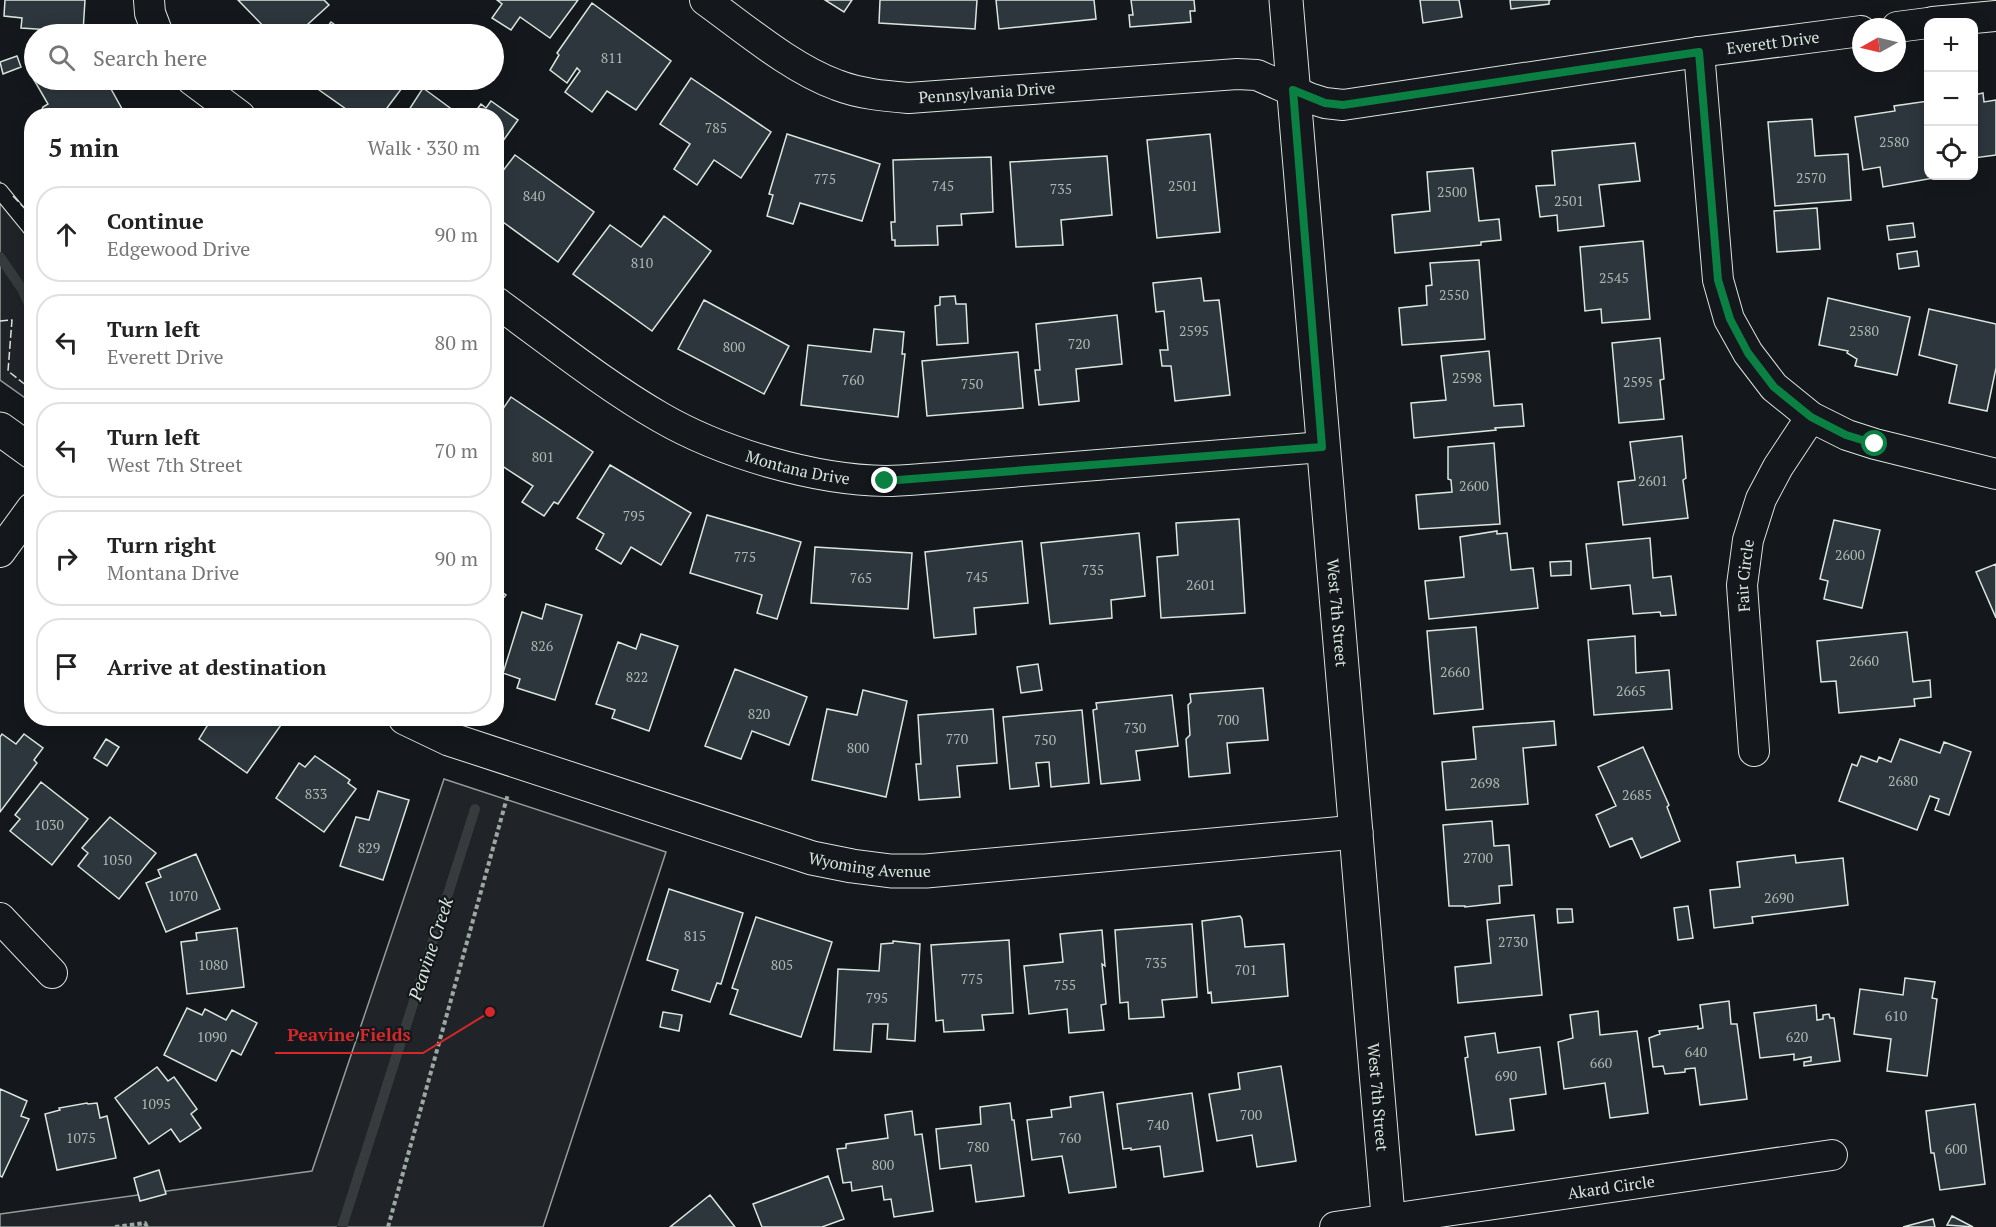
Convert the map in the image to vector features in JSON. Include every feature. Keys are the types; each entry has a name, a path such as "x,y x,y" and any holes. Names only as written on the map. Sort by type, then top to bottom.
{"main road":[{"name":"West 7th Street","path":"1286,0 1389,1224"},
{"name":"Wyoming Avenue","path":"422,726 449,739 812,858 852,866 926,871 1356,832"}],"street":[{"path":"149,0 154,24"},
{"name":"Pennsylvania Drive","path":"705,0 803,70 836,85 870,95 909,98 947,97 1237,74 1257,75 1293,90"},
{"path":"1977,18 1996,16"},
{"path":"1906,26 1924,24"},
{"name":"Everett Drive","path":"1293,90 1325,103 1343,105 1699,52 1852,33"},
{"path":"1699,52 1718,280 1730,319 1748,353 1774,387 1811,417 1846,435 1996,474"},
{"path":"205,90 229,108"},
{"name":"Montana Drive","path":"504,308 626,396 662,418 747,456 841,477 885,481 936,478 1322,447"},
{"name":"Fair Circle","path":"1754,751 1742,585 1748,540 1761,499 1811,417"},
{"path":"0,552 24,519"},
{"path":"0,918 52,973"},
{"name":"Akard Circle","path":"1335,1227 1389,1224 1832,1155"}],"lane":[{"path":"0,191 24,220"}],"path":[{"path":"388,1227 517,761"},
{"path":"115,1227 145,1223 147,1227"}],"shaded area":[{"path":"0,182 24,208 24,397 0,380"},
{"path":"444,779 666,852 543,1227 0,1227 0,1214 312,1171"}],"building":[{"path":"5,0 85,0 84,24 24,24 24,28 21,28 22,18 4,16"},
{"path":"238,0 324,0 329,5 308,24 261,24"},
{"path":"497,0 578,0 550,38 520,17 511,30 492,18 502,4"},
{"path":"825,0 852,0 844,12"},
{"path":"880,0 977,0 975,29 879,23"},
{"path":"996,0 1094,0 1096,19 999,29"},
{"path":"1131,0 1194,0 1195,11 1190,11 1191,22 1130,27 1129,15 1133,15"},
{"path":"1420,0 1459,0 1462,17 1423,23"},
{"path":"1510,0 1549,0 1549,4 1511,9"},
{"path":"592,3 671,61 636,110 607,91 592,112 565,92 580,71 577,68 567,83 550,70 559,55 557,53"},
{"path":"17,56 21,67 3,74 0,62"},
{"path":"691,78 771,132 741,178 714,160 697,185 674,169 690,144 660,124"},
{"path":"40,90 112,90 122,108 42,108 48,104"},
{"path":"319,90 400,90 387,108 345,108"},
{"path":"422,90 426,90 450,108 410,108"},
{"path":"1983,93 1984,102 1996,100 1996,155 1978,157 1978,94"},
{"path":"491,101 501,108 486,108"},
{"path":"1924,102 1924,180 1883,187 1880,167 1863,170 1855,117 1895,111 1894,106"},
{"path":"504,110 518,120 504,139"},
{"path":"1812,119 1815,156 1848,154 1851,200 1775,206 1768,122"},
{"path":"787,134 880,164 862,221 800,203 793,224 767,216 773,195 769,194"},
{"path":"1210,134 1220,232 1157,238 1147,140"},
{"path":"1635,143 1640,181 1599,185 1604,226 1558,231 1557,215 1540,217 1536,186 1555,185 1552,151"},
{"path":"515,155 594,212 558,262 504,223 504,169"},
{"path":"1107,156 1112,215 1061,220 1063,245 1016,247 1010,162"},
{"path":"991,157 993,212 961,214 962,225 937,226 938,245 895,246 895,240 892,240 891,222 895,222 893,160"},
{"path":"1473,168 1479,221 1499,219 1501,240 1481,242 1481,245 1395,253 1392,215 1430,211 1427,172"},
{"path":"1817,208 1820,249 1777,252 1774,211"},
{"path":"664,216 711,251 652,331 573,274 610,225 641,247"},
{"path":"1913,223 1915,237 1889,240 1887,226"},
{"path":"1643,241 1650,319 1602,323 1601,309 1585,311 1580,247"},
{"path":"1917,251 1919,266 1899,269 1897,254"},
{"path":"1479,260 1485,339 1402,345 1399,308 1427,305 1426,286 1432,285 1430,263"},
{"path":"1201,278 1204,301 1219,300 1230,395 1175,401 1171,366 1162,366 1160,350 1168,350 1164,311 1156,312 1153,283"},
{"path":"955,296 956,304 966,304 968,343 937,345 935,306 940,305 940,297"},
{"path":"1828,298 1910,317 1897,375 1855,366 1857,359 1847,353 1848,351 1819,345"},
{"path":"704,300 789,346 764,394 678,349"},
{"path":"1929,309 1996,324 1996,368 1987,411 1949,403 1957,365 1919,355"},
{"path":"1117,315 1122,364 1076,369 1079,401 1039,405 1035,370 1040,370 1036,324"},
{"path":"874,329 904,332 902,354 905,354 898,417 801,405 808,345 871,352"},
{"path":"1660,338 1664,379 1660,380 1664,419 1619,423 1612,343"},
{"path":"1489,351 1494,406 1522,404 1524,426 1414,438 1411,403 1446,400 1441,356"},
{"path":"1018,352 1023,408 927,416 922,361"},
{"path":"511,397 593,452 558,504 554,502 544,516 522,502 533,486 504,467 504,407"},
{"path":"1682,436 1686,478 1683,480 1688,518 1623,525 1618,482 1635,480 1630,442"},
{"path":"1494,443 1500,524 1419,529 1416,495 1452,492 1451,480 1448,479 1448,447"},
{"path":"610,465 691,513 661,565 631,547 621,564 596,549 604,534 577,518"},
{"path":"707,515 801,542 777,619 757,613 762,595 690,573"},
{"path":"1239,519 1245,613 1161,618 1157,557 1178,555 1176,523"},
{"path":"1834,520 1880,530 1862,608 1824,599 1828,581 1820,579"},
{"path":"1497,531 1497,534 1507,533 1511,570 1533,568 1538,608 1429,619 1425,581 1464,577 1460,537"},
{"path":"1139,533 1145,596 1111,600 1112,618 1050,624 1041,543"},
{"path":"1650,538 1653,578 1671,576 1676,615 1661,616 1660,612 1633,614 1630,585 1591,589 1586,544"},
{"path":"1022,541 1028,603 974,608 976,634 934,638 925,552"},
{"path":"815,547 912,553 908,609 811,603"},
{"path":"1571,561 1571,575 1551,576 1550,562"},
{"path":"1996,564 1996,618 1976,572"},
{"path":"546,604 582,615 555,700 517,688 520,679 504,673 522,612 542,619"},
{"path":"1476,627 1483,709 1434,714 1427,631"},
{"path":"1907,632 1913,682 1930,680 1931,697 1914,699 1915,706 1839,713 1836,681 1821,682 1817,641"},
{"path":"641,634 678,646 649,731 612,718 615,710 596,704 618,642 636,649"},
{"path":"1635,636 1636,673 1669,670 1672,709 1594,715 1588,640"},
{"path":"1038,664 1042,690 1021,693 1017,667"},
{"path":"735,669 807,697 789,745 752,731 741,759 705,746"},
{"path":"1263,688 1268,740 1227,743 1230,773 1189,777 1186,739 1190,735 1188,705 1191,702 1190,694"},
{"path":"863,690 907,701 886,797 812,780 827,709 857,715"},
{"path":"1172,695 1178,746 1136,751 1140,780 1101,784 1093,710 1097,709 1096,703"},
{"path":"993,709 997,763 957,766 960,797 919,800 916,764 921,764 918,715"},
{"path":"1082,710 1089,783 1051,787 1049,762 1036,763 1039,786 1010,789 1003,717"},
{"path":"1554,721 1556,745 1523,748 1528,804 1446,810 1442,762 1476,759 1473,727"},
{"path":"207,726 280,726 247,773 199,739"},
{"path":"2,734 16,744 24,734 43,748 34,760 37,763 0,812 0,737"},
{"path":"106,739 119,747 107,766 94,758"},
{"path":"1900,739 1940,753 1944,742 1971,752 1949,815 1935,810 1939,799 1930,796 1917,830 1839,801 1852,764 1857,766 1861,756 1877,762 1879,757 1891,762"},
{"path":"1643,747 1669,805 1667,807 1680,841 1641,858 1632,838 1610,847 1596,815 1616,806 1598,767"},
{"path":"315,756 350,780 348,783 356,789 324,832 276,798 299,763 305,767"},
{"path":"41,782 88,819 52,865 10,831 20,819 15,815"},
{"path":"378,791 409,800 383,880 340,866 356,817 369,820"},
{"path":"110,817 156,853 119,899 78,866 88,853 82,848"},
{"path":"1492,821 1494,846 1509,845 1512,885 1499,886 1500,903 1465,907 1449,906 1443,825"},
{"path":"196,854 220,909 166,932 146,883 161,877 158,870"},
{"path":"1795,855 1796,863 1843,858 1848,905 1752,917 1753,923 1714,928 1710,890 1740,887 1737,862"},
{"path":"669,889 743,913 721,984 717,983 710,1002 672,990 678,970 647,960"},
{"path":"1688,906 1693,938 1678,940 1674,908"},
{"path":"1557,909 1572,909 1573,922 1558,923"},
{"path":"1534,915 1542,995 1458,1003 1455,967 1491,963 1487,920"},
{"path":"1240,916 1245,947 1284,944 1288,996 1212,1003 1211,992 1208,993 1202,921"},
{"path":"756,917 832,942 801,1037 730,1014 738,990 732,988"},
{"path":"1192,924 1197,997 1162,1000 1164,1017 1129,1019 1128,1002 1120,1003 1115,930"},
{"path":"237,928 244,987 187,994 181,942 197,940 196,933"},
{"path":"1102,930 1105,966 1102,964 1106,1004 1101,1005 1104,1030 1069,1033 1067,1009 1029,1014 1024,966 1063,962 1060,934"},
{"path":"1009,940 1013,1013 982,1015 984,1030 944,1032 943,1020 936,1021 931,945"},
{"path":"893,941 920,944 915,1041 887,1039 888,1024 873,1024 871,1052 834,1050 838,969 879,971 881,944 893,943"},
{"path":"1905,978 1935,982 1932,998 1937,999 1927,1076 1887,1071 1891,1039 1854,1034 1860,989 1903,995"},
{"path":"1729,1001 1731,1024 1737,1024 1747,1099 1700,1105 1695,1068 1685,1069 1685,1072 1665,1074 1663,1066 1653,1067 1649,1038 1660,1034 1659,1031 1698,1026 1698,1029 1703,1028 1700,1005"},
{"path":"1816,1005 1817,1020 1829,1014 1830,1018 1834,1018 1840,1061 1804,1066 1804,1062 1811,1061 1811,1057 1794,1060 1794,1054 1760,1058 1754,1013"},
{"path":"187,1008 202,1015 205,1009 226,1020 232,1010 257,1023 241,1055 232,1050 216,1081 164,1055"},
{"path":"1598,1011 1600,1035 1637,1031 1648,1113 1610,1118 1605,1083 1564,1089 1558,1042 1573,1038 1570,1015"},
{"path":"663,1012 682,1015 679,1031 660,1027"},
{"path":"1495,1033 1498,1053 1540,1047 1546,1094 1510,1099 1514,1130 1476,1135 1465,1058 1468,1057 1465,1037"},
{"path":"1281,1066 1296,1161 1257,1167 1252,1135 1217,1141 1209,1094 1240,1089 1238,1073"},
{"path":"157,1067 168,1081 174,1077 197,1109 191,1114 201,1128 180,1142 171,1129 149,1144 115,1098"},
{"path":"0,1089 27,1101 21,1116 29,1119 2,1177 0,1176"},
{"path":"1103,1092 1116,1187 1069,1193 1062,1156 1032,1160 1027,1120 1052,1117 1051,1110 1071,1107 1070,1097"},
{"path":"1192,1093 1203,1171 1164,1177 1160,1146 1123,1149 1117,1104"},
{"path":"97,1103 100,1118 107,1116 116,1158 57,1170 45,1114 60,1110 59,1108"},
{"path":"1010,1103 1024,1196 976,1202 971,1165 940,1169 936,1129 981,1124 980,1107"},
{"path":"1975,1104 1985,1184 1940,1190 1934,1153 1931,1153 1926,1111"},
{"path":"912,1111 915,1135 922,1134 933,1211 894,1217 891,1199 884,1200 882,1186 852,1191 851,1182 843,1183 837,1149 846,1148 846,1144 888,1138 885,1115"},
{"path":"159,1170 166,1194 140,1201 134,1178"},
{"path":"828,1176 844,1219 822,1227 762,1227 753,1204"},
{"path":"710,1195 735,1227 670,1227"},
{"path":"1952,1216 1973,1227 1947,1225"},
{"path":"1933,1219 1935,1227 1903,1227"}],"waterway":[{"path":"0,257 24,293"},
{"name":"Peavine Creek","path":"342,1227 475,809"}],"fence":[{"path":"13,196 24,208"},
{"path":"0,321 12,320 8,371 24,384"}],"place":[{"name":"Peavine Fields","path":"490,1012"}],"route":[{"path":"885,481 1322,447 1293,90 1325,103 1343,105 1699,52 1718,280 1730,319 1748,353 1774,387 1811,417 1846,435 1875,444"}]}
